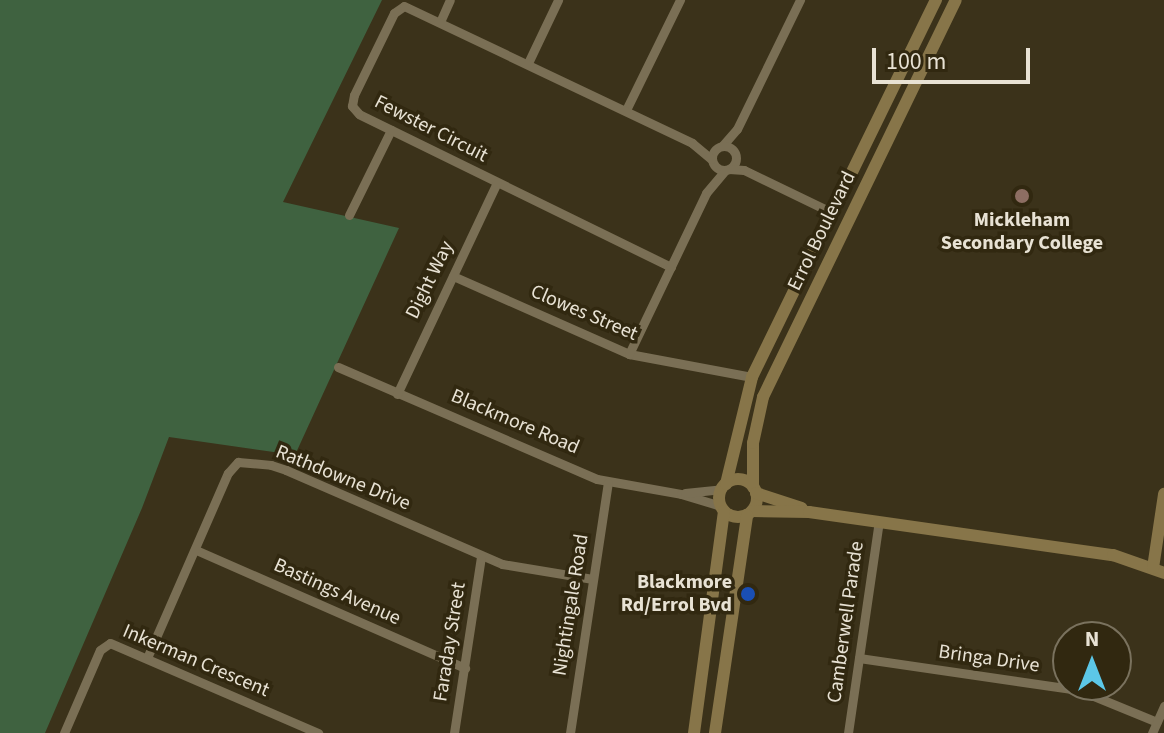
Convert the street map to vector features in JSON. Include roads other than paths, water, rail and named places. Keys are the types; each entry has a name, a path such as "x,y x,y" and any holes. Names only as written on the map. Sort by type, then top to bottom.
{"street":[{"path":"440,22 450,0"},
{"path":"528,63 558,0"},
{"path":"626,110 680,0"},
{"path":"629,354 706,193 712,161 737,129 800,0"},
{"name":"Errol Boulevard","path":"724,486 752,377 936,0"},
{"name":"Errol Boulevard","path":"755,490 753,443 763,397 956,0"},
{"name":"Fewster Circuit","path":"671,267 355,110 354,95 397,9 404,6 626,110 692,143 727,170 744,170 762,179"},
{"path":"706,193 727,170 735,153 737,129"},
{"path":"349,215 391,130"},
{"name":"Fewster Circuit","path":"692,143 721,146"},
{"path":"721,146 735,153 762,179 833,213"},
{"name":"Dight Way","path":"397,394 497,182"},
{"name":"Clowes Street","path":"453,276 629,354 752,377"},
{"name":"Blackmore Road","path":"338,367 608,483 681,494 722,509"},
{"name":"Rathdowne Drive","path":"147,658 228,473 238,462 286,470 502,564 593,579"},
{"path":"694,733 724,486 743,480 755,490 809,512"},
{"name":"Nightingale Road","path":"570,733 608,483"},
{"name":"Blackmore Road","path":"681,494 724,486"},
{"path":"715,733 755,490"},
{"path":"722,509 735,517 750,513 809,512 879,521 1113,555 1158,571 1164,494"},
{"name":"Camberwell Parade","path":"847,731 879,521"},
{"name":"Bastings Avenue","path":"196,550 465,668"},
{"name":"Faraday Street","path":"454,733 481,556"},
{"name":"Inkerman Crescent","path":"64,733 102,646 117,645 318,733"},
{"name":"Bringa Drive","path":"859,658 1079,690 1157,722"},
{"path":"1152,733 1164,706"}],"place":[{"name":"Mickleham Secondary College","path":"1022,196"},
{"name":"Blackmore Rd/Errol Bvd","path":"748,594"}]}
